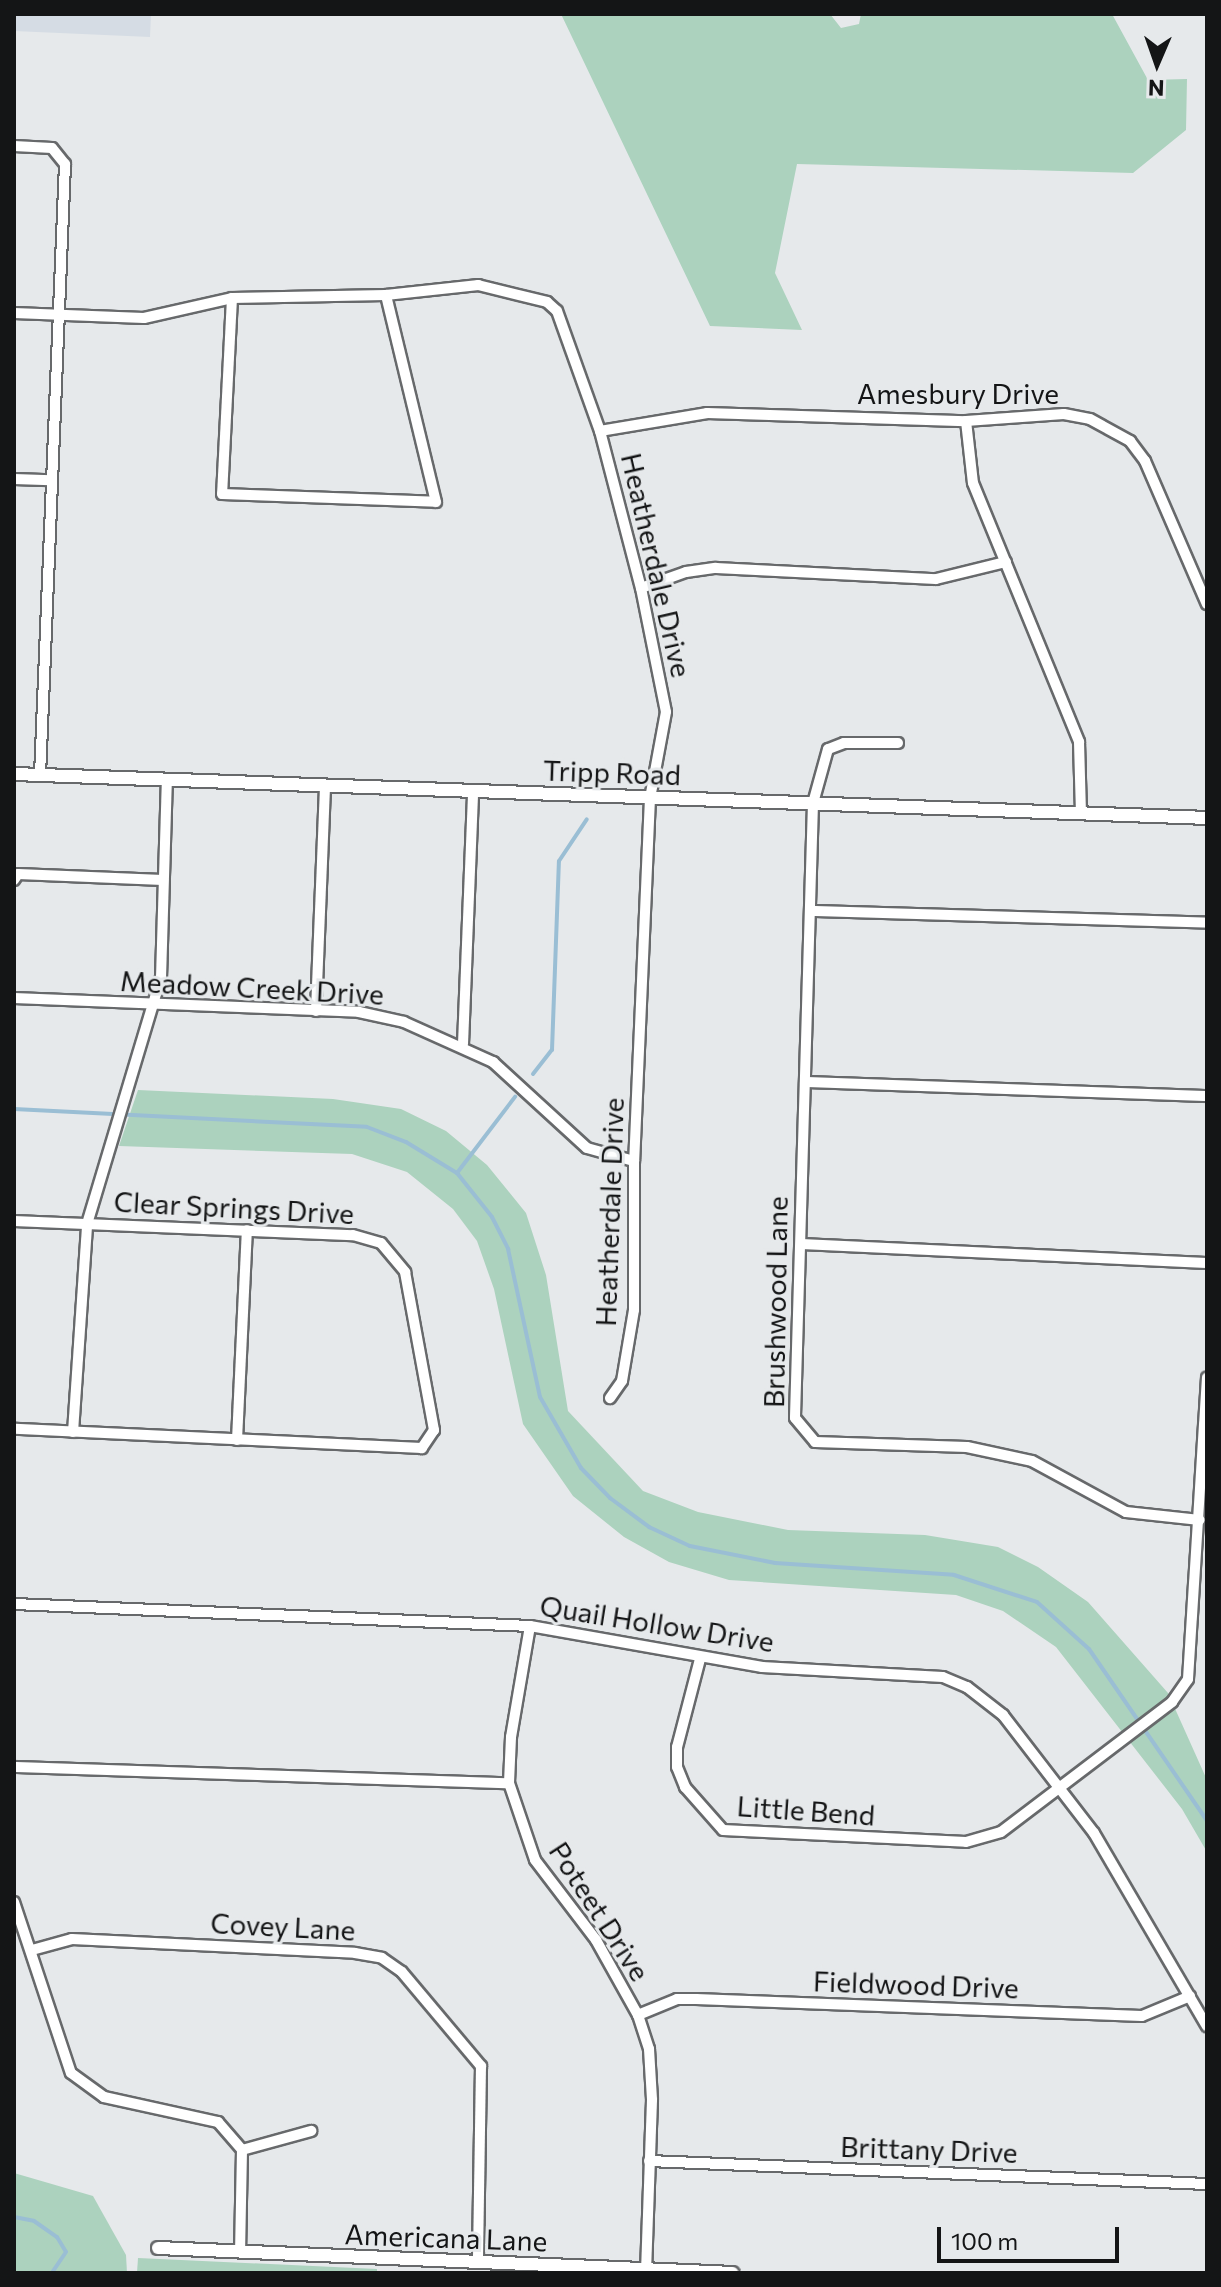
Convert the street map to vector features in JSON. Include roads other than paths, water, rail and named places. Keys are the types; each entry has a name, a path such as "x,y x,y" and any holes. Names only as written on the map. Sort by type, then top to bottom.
{"street":[{"path":"14,146 52,148 65,164 40,775"},
{"name":"Heatherdale Drive","path":"14,313 144,318 232,298 386,295 478,285 547,302 557,311 600,431 641,588 666,712 650,798 634,1161 634,1310 622,1381 610,1398"},
{"path":"232,298 222,494 436,502 386,295"},
{"name":"Amesbury Drive","path":"600,431 707,413 966,421 1064,414 1090,419 1130,441 1156,481 1207,604"},
{"path":"966,421 973,483 1079,742 1081,814"},
{"path":"14,479 51,480"},
{"path":"641,588 686,572 716,568 936,579 1006,562"},
{"name":"Brushwood Lane","path":"898,743 844,743 828,749 813,803 795,1418 815,1442 967,1447 1032,1461 1126,1512 1200,1520"},
{"name":"Tripp Road","path":"14,774 1207,818"},
{"path":"73,1432 87,1224 153,1005 163,954 167,779"},
{"path":"316,1011 325,785"},
{"path":"463,1044 473,790"},
{"path":"14,880 18,874 163,880"},
{"path":"812,911 1207,923"},
{"name":"Meadow Creek Drive","path":"14,998 359,1012 404,1022 463,1044 520,1082 587,1148 634,1161"},
{"path":"805,1082 1207,1096"},
{"name":"Clear Springs Drive","path":"14,1221 361,1236 395,1255 405,1272 434,1430 429,1444 422,1448 237,1440"},
{"path":"14,1429 237,1440 247,1230"},
{"path":"801,1244 1207,1263"},
{"path":"1060,1789 1182,1692 1193,1666 1207,1378"},
{"name":"Quail Hollow Drive","path":"14,1604 530,1626 575,1630 700,1659 943,1677 990,1702 1060,1789 1113,1861 1207,2026"},
{"name":"Poteet Drive","path":"530,1626 511,1737 509,1783 535,1860 596,1940 638,2015 650,2061 646,2271"},
{"name":"Little Bend","path":"700,1659 677,1747 677,1767 685,1787 723,1830 966,1842 1001,1832 1060,1789"},
{"path":"14,1767 509,1783"},
{"path":"14,1902 32,1950 63,2056 86,2088 104,2097 218,2122 242,2150 240,2252"},
{"name":"Covey Lane","path":"32,1950 72,1939 355,1953 382,1958 402,1972 481,2066 478,2262"},
{"name":"Fieldwood Drive","path":"638,2015 677,1999 696,1999 1142,2016 1160,2013 1190,1996"},
{"path":"242,2150 311,2131"},
{"name":"Brittany Drive","path":"649,2161 1207,2184"},
{"name":"Americana Lane","path":"158,2248 732,2273"}],"waterway":[{"path":"533,1074 552,1050 559,861 587,819"},
{"path":"457,1173 515,1097"},
{"path":"14,1109 367,1127 406,1142 457,1173 492,1217 508,1249 540,1397 581,1468 610,1498 649,1527 690,1546 775,1563 954,1575 1037,1602 1089,1649 1207,1821"},
{"path":"14,2217 34,2221 57,2237 66,2252 52,2273"}]}
